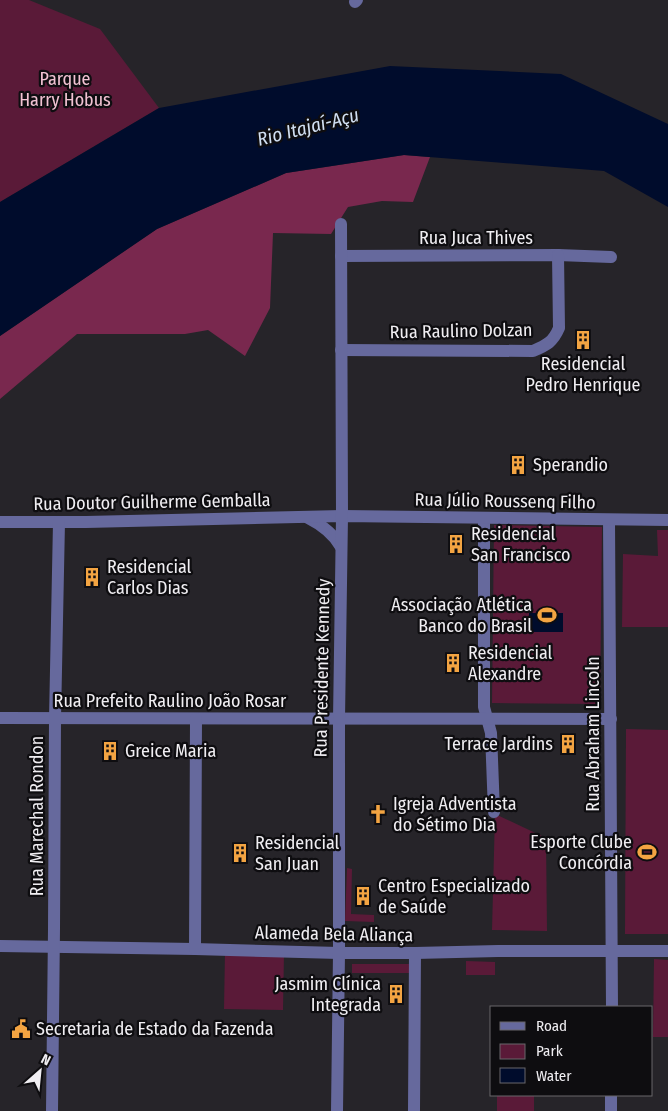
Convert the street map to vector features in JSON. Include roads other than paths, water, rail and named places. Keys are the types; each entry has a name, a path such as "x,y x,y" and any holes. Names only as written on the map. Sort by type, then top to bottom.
{"street":[{"name":"Rua Presidente Kennedy","path":"337,1111 339,953 338,719 342,516 341,224"},
{"name":"Rua Juca Thives","path":"341,256 558,255 610,257"},
{"name":"Rua Raulino Dolzan","path":"341,350 533,351 540,348 548,344 555,337 559,328 558,255"},
{"name":"Rua Doutor Guilherme Gemballa","path":"0,522 342,516"},
{"name":"Rua Júlio Roussenq Filho","path":"342,516 668,520"},
{"path":"305,517 315,521 330,532 341,547"},
{"path":"484,518 484,707 491,734 494,812"},
{"name":"Rua Abraham Lincoln","path":"609,520 612,1006"},
{"name":"Rua Marechal Rondon","path":"52,1111 55,719 59,522"},
{"name":"Rua Prefeito Raulino João Rosar","path":"0,718 610,719"},
{"path":"195,949 196,718"},
{"name":"Alameda Bela Aliança","path":"0,946 339,953 668,951"},
{"path":"414,1111 415,953"},
{"path":"611,1096 611,1111"}],"water":[{"name":"Rio Itajaí-Açu","path":"390,66 561,74 668,124 668,207 604,171 404,155 286,173 157,229 0,336 0,202 159,108"},
{"path":"529,613 563,613 563,632 529,632"}],"place":[{"name":"Residencial Pedro Henrique","path":"583,340"},
{"name":"Sperandio","path":"518,465"},
{"name":"Residencial San Francisco","path":"456,544"},
{"name":"Residencial Carlos Dias","path":"92,577"},
{"name":"Associação Atlética Banco do Brasil","path":"547,615"},
{"name":"Residencial Alexandre","path":"453,663"},
{"name":"Terrace Jardins","path":"568,744"},
{"name":"Greice Maria","path":"110,751"},
{"name":"Igreja Adventista do Sétimo Dia","path":"378,814"},
{"name":"Esporte Clube Concórdia","path":"647,852"},
{"name":"Residencial San Juan","path":"240,853"},
{"name":"Centro Especializado de Saúde","path":"363,896"},
{"name":"Jasmim Clínica Integrada","path":"396,994"},
{"name":"Secretaria de Estado da Fazenda","path":"21,1029"}],"park label":[{"name":"Parque Harry Hobus","path":"65,89"}]}
